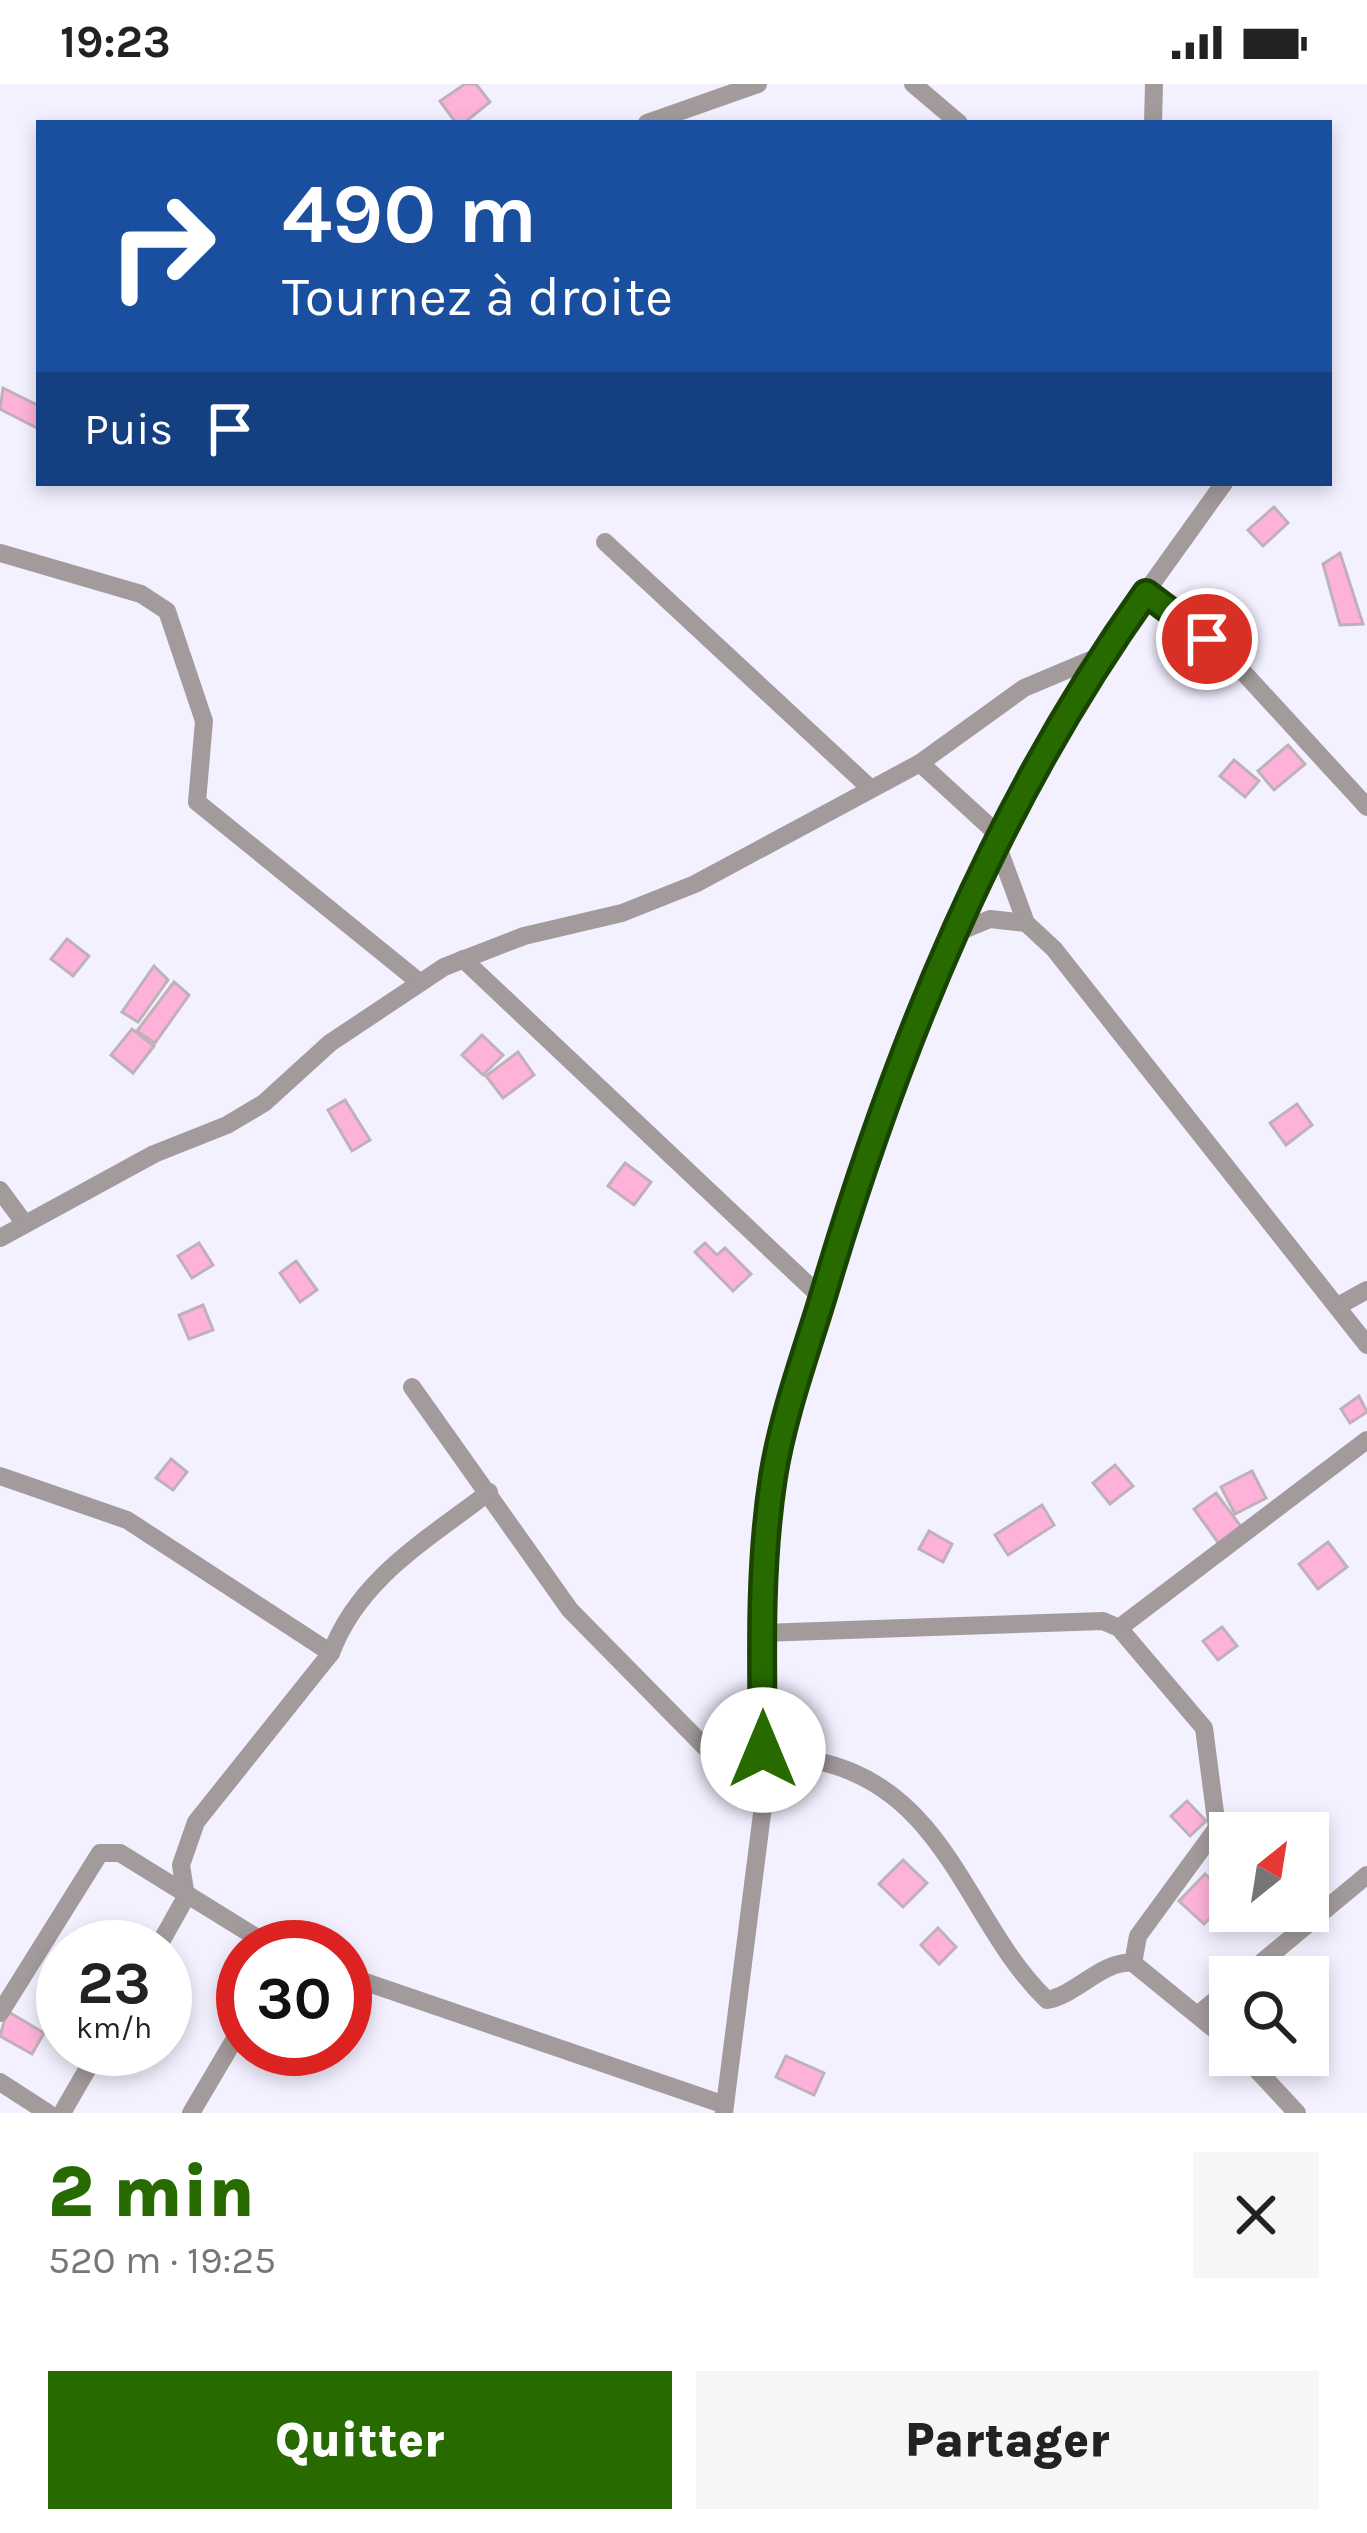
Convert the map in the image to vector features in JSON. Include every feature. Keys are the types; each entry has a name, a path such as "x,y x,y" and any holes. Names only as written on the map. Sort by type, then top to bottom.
{"street":[{"path":"656,120 758,84"},
{"path":"914,84 955,120"},
{"path":"1153,120 1154,84"},
{"path":"372,1985 724,2109 763,1806 762,1633 774,1473 855,1188 954,934 998,842 1100,656 1222,486"},
{"path":"605,542 870,788"},
{"path":"0,554 141,594 167,611 204,721 197,802 418,981"},
{"path":"1146,593 1233,661 1367,807"},
{"path":"0,1238 154,1154 227,1125 264,1103 330,1043 418,981 524,936 622,913 695,884 920,763 1024,688 1100,656"},
{"path":"920,763 991,828 1026,923 1054,949 1367,1345"},
{"path":"954,934 990,919 1026,923"},
{"path":"464,959 822,1298"},
{"path":"0,1190 26,1224"},
{"path":"1338,1306 1367,1290"},
{"path":"412,1387 570,1610 763,1806"},
{"path":"1120,1628 1367,1440"},
{"path":"0,1476 127,1520 331,1653"},
{"path":"174,1920 187,1897 181,1865 196,1822 331,1653 342,1621 374,1580 489,1492"},
{"path":"762,1633 1103,1621 1120,1628 1204,1728 1217,1828 1138,1936 1133,1963"},
{"path":"763,1750 850,1771 891,1793 924,1822 1047,2000 1063,1997 1118,1961 1133,1963 1209,2022"},
{"path":"0,2014 100,1853 121,1853 226,1920"},
{"path":"1269,1956 1367,1875"},
{"path":"1200,2013 1209,2006"},
{"path":"191,2113 216,2071"},
{"path":"62,2113 83,2076"},
{"path":"1263,2076 1297,2113"},
{"path":"0,2082 40,2111"}],"building":[{"path":"465,84 476,84 490,102 468,120 454,120 440,101"},
{"path":"3,388 36,404 36,427 0,409"},
{"path":"1274,507 1288,523 1263,546 1248,530"},
{"path":"1340,553 1363,624 1340,625 1323,564"},
{"path":"1288,745 1305,764 1274,790 1258,771"},
{"path":"1234,760 1259,781 1245,797 1220,776"},
{"path":"67,939 89,956 73,976 51,959"},
{"path":"154,966 168,980 138,1022 122,1012"},
{"path":"174,982 189,995 155,1043 137,1031"},
{"path":"132,1029 154,1046 133,1073 111,1055"},
{"path":"482,1035 503,1055 483,1075 462,1055"},
{"path":"518,1052 534,1075 503,1098 486,1076"},
{"path":"345,1100 370,1140 352,1151 328,1110"},
{"path":"1297,1104 1312,1125 1286,1145 1270,1123"},
{"path":"625,1163 651,1182 634,1205 608,1186"},
{"path":"199,1243 213,1265 192,1278 178,1256"},
{"path":"705,1243 717,1255 725,1248 751,1274 733,1291 695,1252"},
{"path":"296,1261 317,1290 300,1302 280,1273"},
{"path":"203,1305 213,1330 189,1339 179,1315"},
{"path":"1359,1396 1367,1412 1350,1423 1341,1409"},
{"path":"171,1459 187,1472 173,1490 156,1478"},
{"path":"1115,1465 1133,1486 1110,1504 1093,1483"},
{"path":"1252,1471 1266,1498 1235,1514 1221,1487"},
{"path":"1216,1493 1242,1528 1220,1545 1194,1509"},
{"path":"1042,1505 1054,1525 1008,1555 995,1535"},
{"path":"929,1531 952,1544 943,1562 919,1549"},
{"path":"1328,1542 1347,1567 1318,1589 1299,1564"},
{"path":"1222,1627 1237,1646 1218,1660 1203,1641"},
{"path":"1187,1801 1206,1821 1190,1836 1171,1816"},
{"path":"903,1860 927,1883 903,1907 879,1884"},
{"path":"1205,1874 1209,1878 1209,1919 1204,1924 1179,1901"},
{"path":"938,1928 956,1947 939,1964 921,1945"},
{"path":"7,2011 36,2028 36,2047 32,2054 0,2036"},
{"path":"786,2056 824,2073 814,2095 776,2077"}],"route":[{"path":"763,1750 763,1593 774,1473 791,1399 855,1188 922,1004 1016,806 1100,656 1146,593 1207,639"}]}
